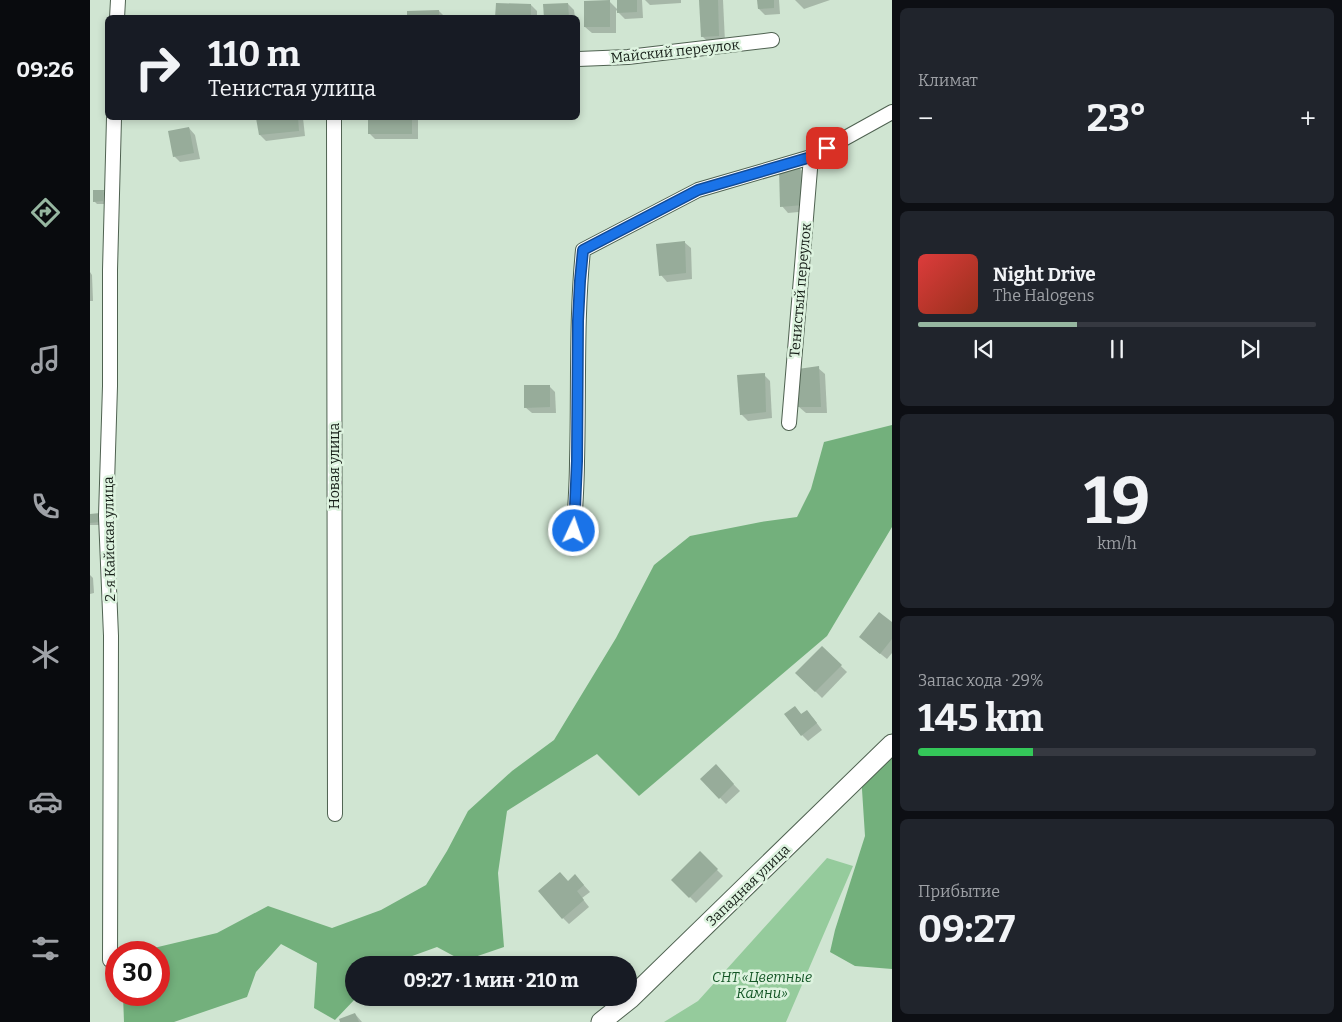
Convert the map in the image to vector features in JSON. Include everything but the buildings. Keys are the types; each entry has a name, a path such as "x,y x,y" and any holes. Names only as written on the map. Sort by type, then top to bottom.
{"main road":[{"name":"Западная улица","path":"601,1022 631,998 892,744"}],"street":[{"path":"118,0 118,15"},
{"name":"Майский переулок","path":"580,59 628,57 772,40"},
{"path":"574,531 577,461 578,321 583,250 698,190 811,157 892,112"},
{"name":"2-я Кайская улица","path":"110,941 111,636 106,516 114,120"},
{"name":"Новая улица","path":"334,120 335,814"},
{"name":"Тенистый переулок","path":"789,423 811,157"}],"green space":[{"path":"892,425 892,527 827,636 639,796 597,754 507,811 498,873 504,947 478,956 454,956 437,947 412,956 345,956 345,1006 348,1006 335,1020 314,1008 317,963 281,944 256,972 247,997 174,1022 124,1022 123,1006 170,1006 170,944 217,933 268,906 332,928 381,910 426,885 468,811 512,771 554,740 616,638 654,565 690,536 797,517 811,489 824,442"},
{"path":"892,744 892,969 855,966 830,952 835,930 865,836 861,774"},
{"name":"СНТ «Цветные Камни»","path":"827,858 853,866 786,1022 664,1022 698,1001"}],"route":[{"path":"574,531 577,461 578,321 583,250 698,190 811,157 827,148"}]}
